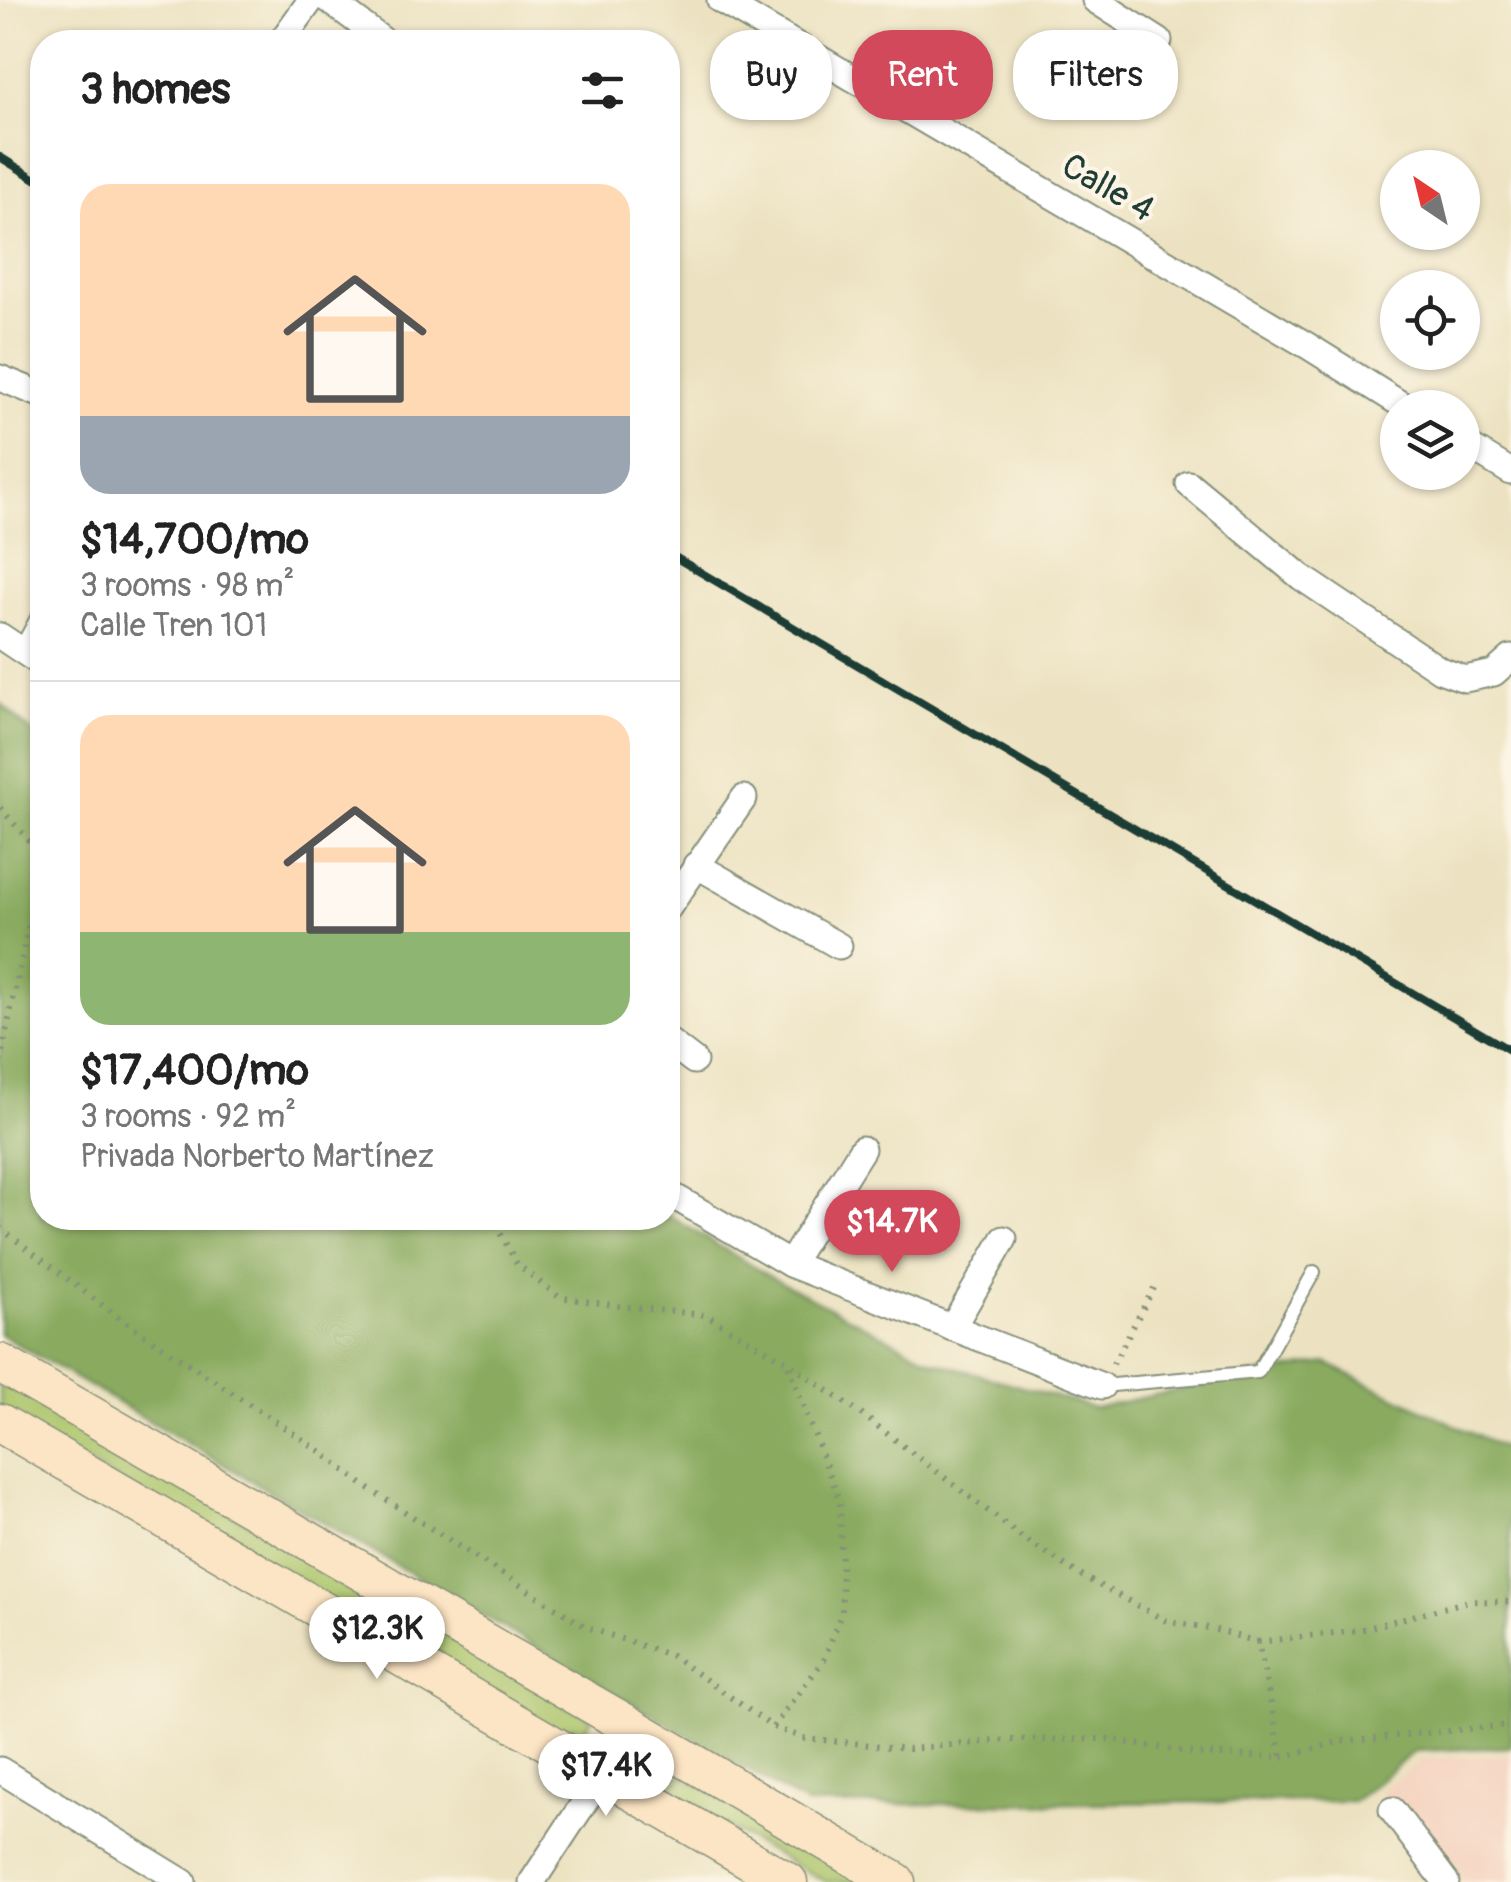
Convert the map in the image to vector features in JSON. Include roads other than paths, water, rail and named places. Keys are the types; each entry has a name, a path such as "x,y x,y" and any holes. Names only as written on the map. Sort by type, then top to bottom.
{"main road":[{"path":"0,1363 896,1882"},
{"path":"0,1423 788,1882"}],"street":[{"path":"290,30 311,0"},
{"path":"329,0 369,30"},
{"name":"Calle 4","path":"720,0 1380,391"},
{"path":"1094,0 1140,30"},
{"path":"0,378 30,390"},
{"path":"1480,453 1511,472"},
{"path":"1189,484 1301,576 1440,670 1465,679 1494,673 1511,658"},
{"path":"0,636 30,655"},
{"path":"680,890 744,798"},
{"path":"696,865 839,946"},
{"path":"680,1050 694,1061"},
{"path":"790,1264 862,1149"},
{"path":"680,1200 790,1264 1102,1386"},
{"path":"952,1328 1004,1239"},
{"path":"532,1882 630,1726"},
{"path":"0,1770 182,1882"},
{"path":"1392,1810 1446,1882"}],"lane":[{"path":"1102,1386 1258,1372 1314,1272"}],"railway":[{"path":"0,157 30,176"},
{"path":"680,560 1511,1051"}]}
